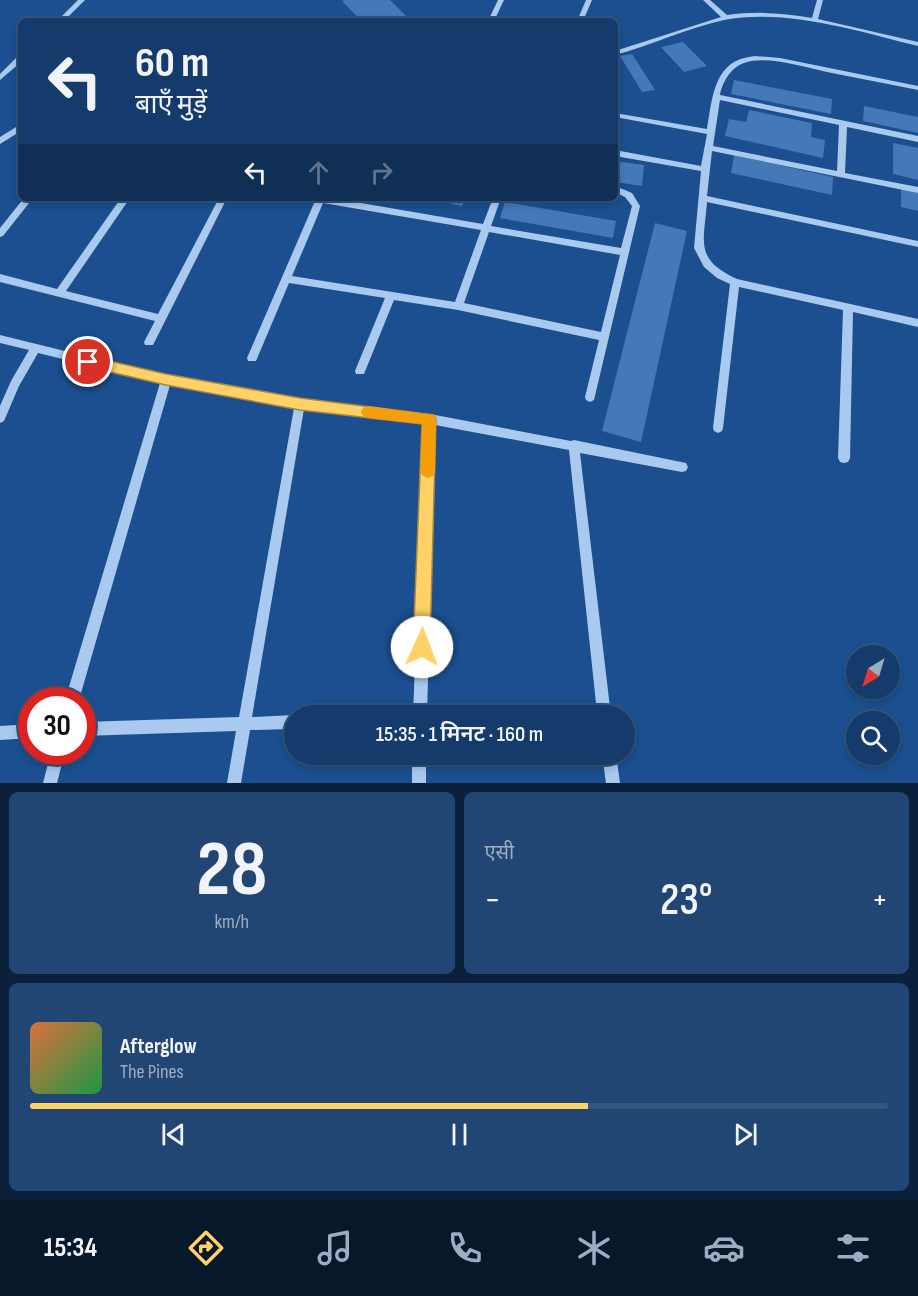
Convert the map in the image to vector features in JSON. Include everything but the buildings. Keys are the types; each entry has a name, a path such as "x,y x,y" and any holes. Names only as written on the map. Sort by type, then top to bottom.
{"street":[{"path":"63,18 82,0"},
{"path":"492,18 501,0"},
{"path":"581,18 589,0"},
{"path":"706,0 726,18"},
{"path":"814,21 820,0"},
{"path":"618,52 726,18 771,16 814,21 918,44"},
{"path":"918,88 780,60 754,58 740,62 730,69 722,78 708,148 699,248 707,265 720,275 735,282 918,323"},
{"path":"0,78 4,69 18,60"},
{"path":"717,97 918,139"},
{"path":"618,116 711,132"},
{"path":"841,175 843,122"},
{"path":"0,141 17,133"},
{"path":"708,148 918,190"},
{"path":"618,154 705,169"},
{"path":"590,397 623,252 636,207 634,199 624,191 618,190"},
{"path":"703,198 918,244"},
{"path":"0,234 27,201"},
{"path":"59,294 124,201"},
{"path":"149,342 221,201"},
{"path":"252,358 318,201"},
{"path":"336,201 623,252"},
{"path":"458,306 484,228 496,201"},
{"path":"0,278 160,319"},
{"path":"287,279 458,306 605,337"},
{"path":"718,428 735,282"},
{"path":"360,370 391,295"},
{"path":"844,458 849,308"},
{"path":"0,339 166,380 300,404 429,419 682,467"},
{"path":"0,418 15,384 36,347"},
{"path":"76,687 166,380"},
{"path":"234,783 300,404"},
{"path":"420,705 429,419"},
{"path":"574,445 603,705"},
{"path":"96,729 284,722"},
{"path":"0,733 18,732"},
{"path":"50,783 55,765"},
{"path":"419,765 419,783"},
{"path":"611,765 613,783"}],"slow traffic":[{"path":"368,412 429,419 428,472"}],"route":[{"path":"88,362 166,380 300,404 429,419 422,647"}]}
